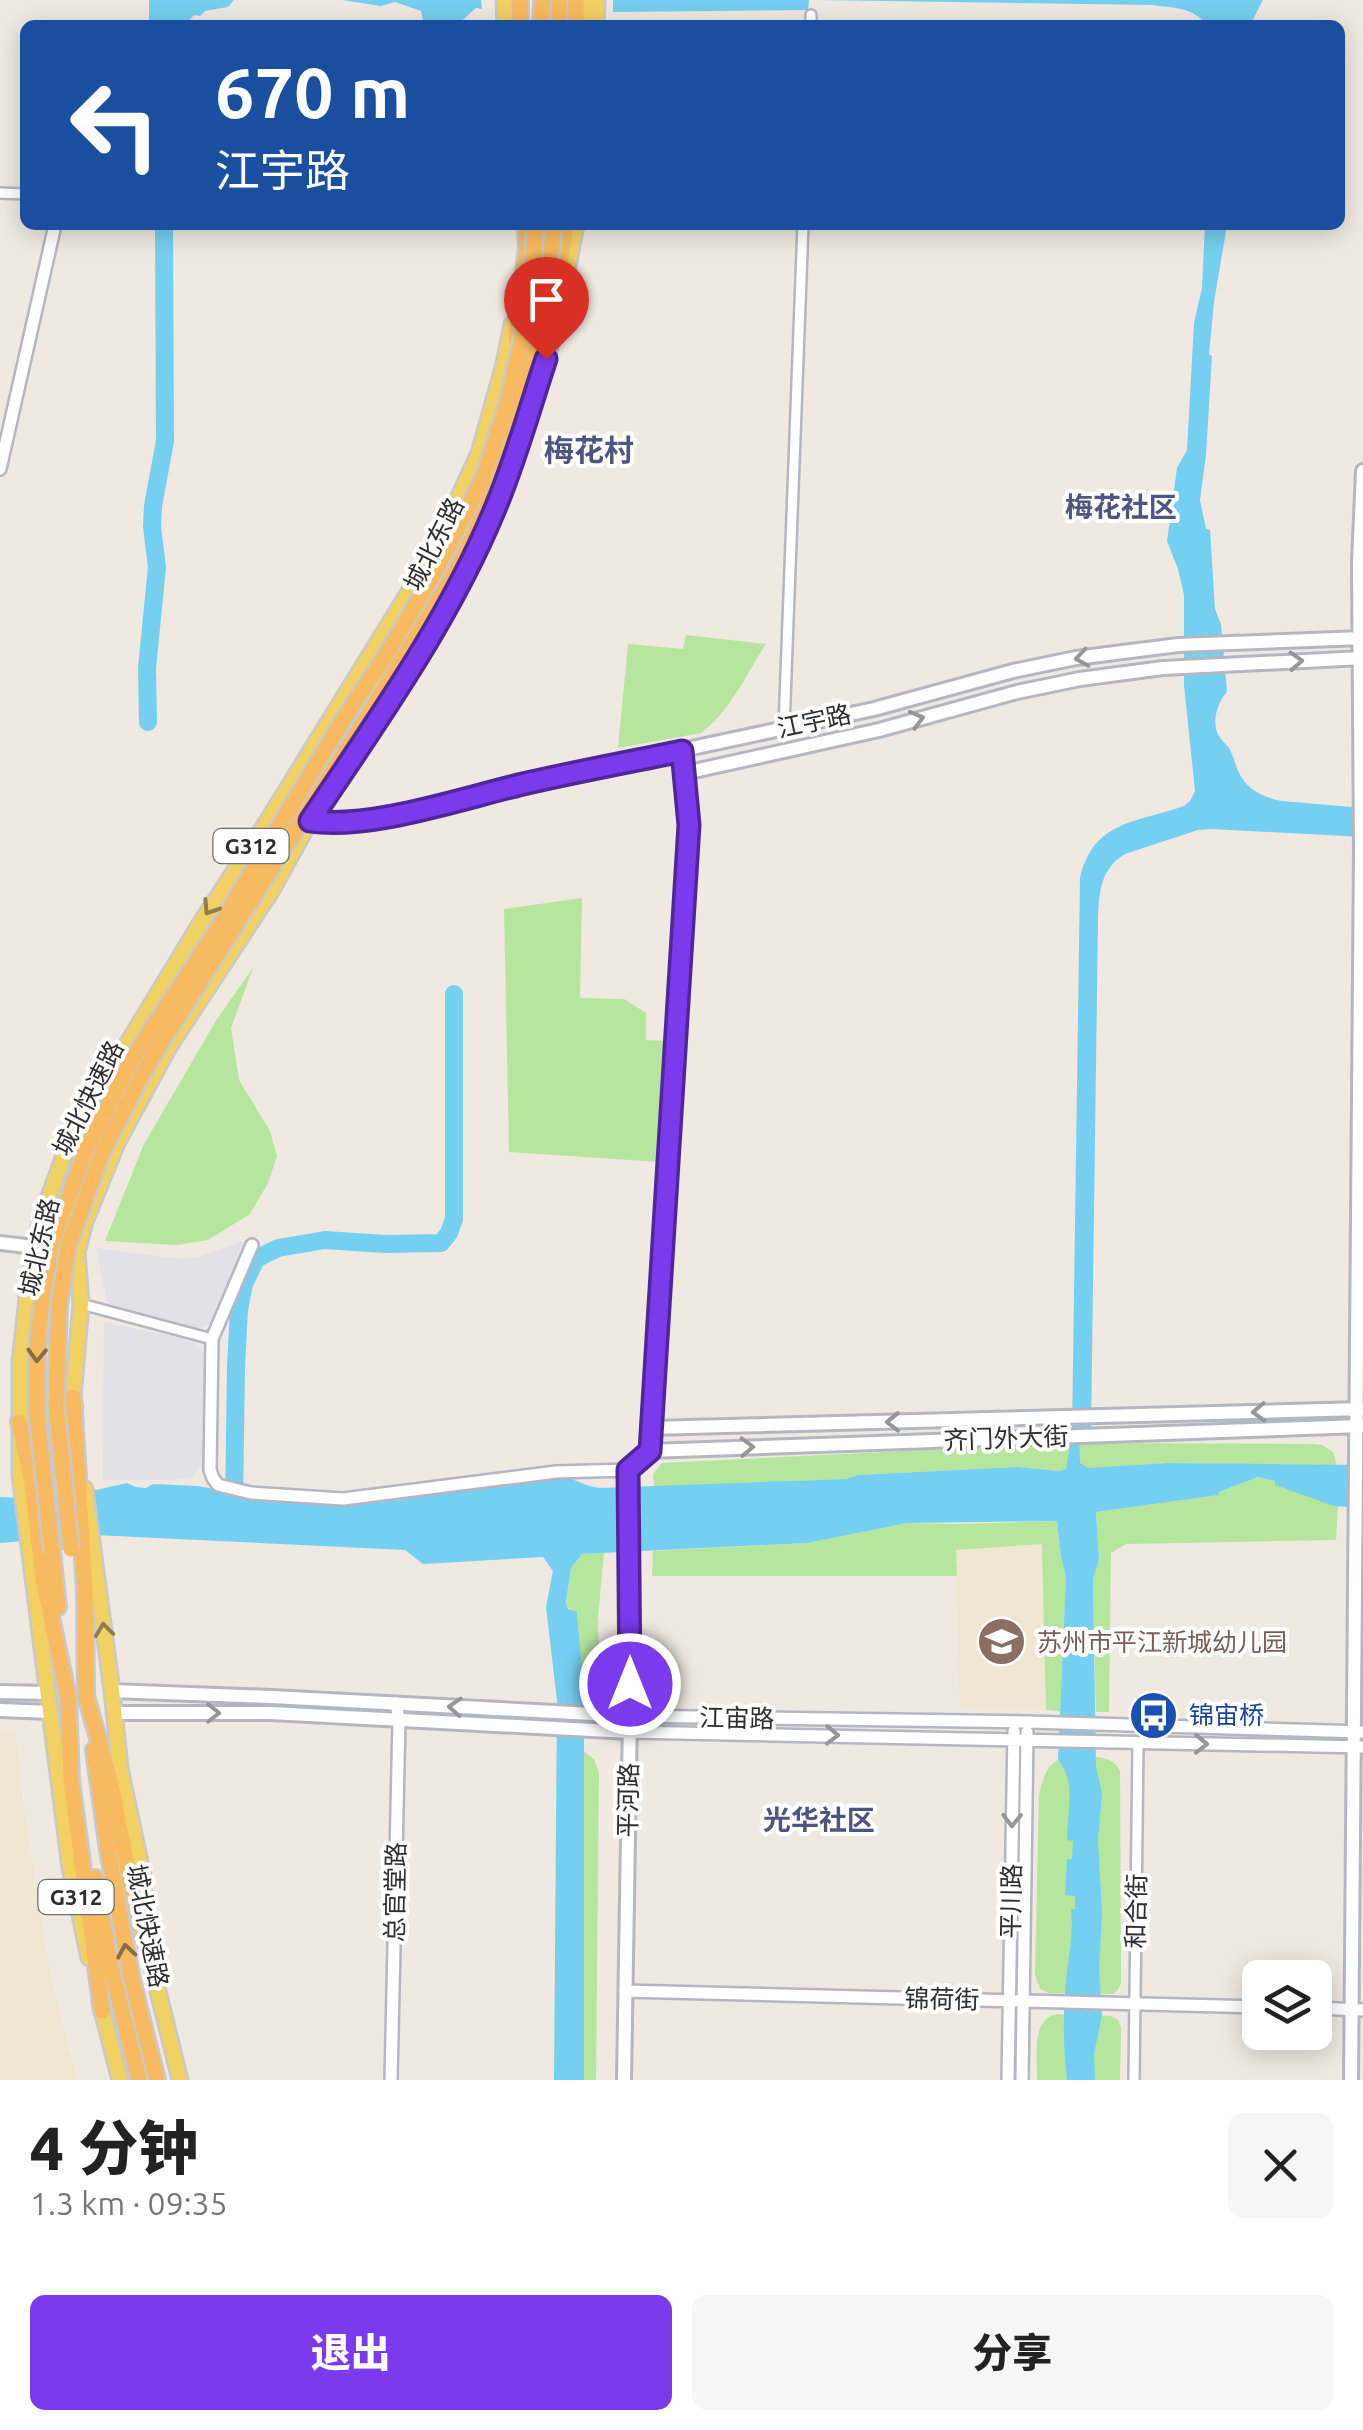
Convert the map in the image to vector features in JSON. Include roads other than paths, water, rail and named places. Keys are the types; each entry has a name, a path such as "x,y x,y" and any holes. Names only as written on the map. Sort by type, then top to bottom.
{"highway":[{"path":"515,404 528,248 525,230"},
{"name":"城北快速路","path":"157,2080 131,1976 86,1696 56,1404 60,1304 68,1246 104,1148 149,1062 456,571 499,482 515,404 536,230"},
{"name":"城北快速路","path":"139,2080 111,1968 90,1852 68,1696 37,1415 36,1351 52,1246 88,1145 134,1056 219,928 439,565 483,479 515,404 545,309 553,230"},
{"path":"515,404 553,309 565,230"},
{"path":"74,1397 85,1591 86,1696 111,1784 148,1951"},
{"path":"19,1422 32,1482 43,1579 68,1696 71,1781 102,2010"}],"main road":[{"name":"城北东路","path":"120,2080 70,1868 20,1475 20,1363 41,1218 68,1145 100,1089 434,552 479,453 504,364 520,288 524,230"},
{"name":"城北东路","path":"180,2080 148,1951 142,1872 120,1768 83,1478 74,1397 80,1304 77,1252 117,1143 169,1047 414,663 462,578 515,457 556,328 575,230"},
{"path":"1351,2080 1357,2009 1361,850 1358,562 1363,471"},
{"name":"江宇路","path":"268,820 331,824 396,815 874,709 1040,666 1178,645 1361,638"},
{"name":"江宇路","path":"685,773 879,730 1080,679 1178,668 1361,658"},
{"path":"628,1477 650,1451 689,825 682,751"},
{"path":"0,1243 77,1252"},
{"name":"齐门外大街","path":"651,1428 1360,1409"},
{"name":"齐门外大街","path":"650,1451 1360,1426"},
{"name":"平河路","path":"624,2080 630,1716 628,1477"},
{"path":"0,1692 48,1693"},
{"name":"江宙路","path":"112,1692 630,1716"},
{"path":"0,1710 50,1712"},
{"name":"江宙路","path":"115,1712 272,1713 629,1732"}],"street":[{"path":"0,468 54,230"},
{"path":"784,727 803,230"},
{"path":"252,1244 212,1340 210,1470 218,1486 251,1493 343,1500 556,1472 628,1477"},
{"path":"80,1304 212,1340"},
{"name":"总官堂路","path":"391,2080 400,1720 396,1704"},
{"name":"江宙路","path":"630,1716 1359,1731"},
{"name":"平川路","path":"1008,2080 1016,2000 1021,1722"},
{"name":"江宙路","path":"629,1732 1358,1747"},
{"name":"和合街","path":"1134,2080 1138,1742"},
{"name":"锦荷街","path":"625,1991 1242,2007"},
{"name":"平川路","path":"1016,2000 1022,2080"},
{"path":"1332,2008 1357,2009"}],"water":[{"path":"149,0 234,0 228,7 205,11 190,20 149,20"},
{"path":"342,0 481,0 482,9 476,8 463,20 423,20 421,11 395,2 381,6"},
{"path":"613,0 809,0 808,10 613,12"},
{"path":"817,0 1263,0 1253,20 1202,20 1189,12 1152,5"},
{"path":"1205,230 1226,230 1214,302 1200,500 1206,529 1210,530 1215,609 1221,624 1227,692 1216,713 1215,725 1242,778 1256,792 1282,801 1363,808 1363,837 1198,830 1125,854 1106,874 1098,919 1091,1432 1079,1433 1080,1463 1088,1468 1167,1463 1363,1465 1363,1508 1334,1506 1258,1477 1219,1495 1096,1512 1099,1560 1093,1579 1096,1767 1102,1793 1098,1840 1102,2015 1094,2054 1095,2080 1067,2080 1065,2056 1065,1994 1075,1896 1065,1895 1067,1859 1072,1859 1073,1841 1067,1840 1070,1798 1064,1768 1058,1759 1066,1577 1057,1521 907,1523 807,1543 582,1554 571,1568 566,1603 568,1609 577,1612 584,1694 584,2080 554,2080 557,1701 546,1607 553,1571 543,1557 423,1564 405,1550 94,1535 0,1543 0,1497 82,1493 127,1483 146,1488 153,1484 197,1486 245,1498 351,1503 557,1475 600,1488 846,1479 858,1475 1017,1467 1066,1469 1072,1433 1080,878 1095,845 1106,834 1184,806 1195,791 1184,685 1184,595 1167,541 1177,468 1187,450 1194,323 1202,288"}],"waterway":[{"path":"148,722 147,668 157,567 153,506 165,441 164,230"},
{"path":"234,1506 239,1310 244,1284 256,1259 278,1248 325,1240 441,1243 449,1233 454,1219 454,994"}],"place":[{"name":"苏州市平江新城幼儿园","path":"1002,1642"},
{"name":"锦宙桥","path":"1154,1715"}],"district":[{"name":"梅花村","path":"589,451"},
{"name":"梅花社区","path":"1121,507"},
{"name":"光华社区","path":"819,1820"}]}
